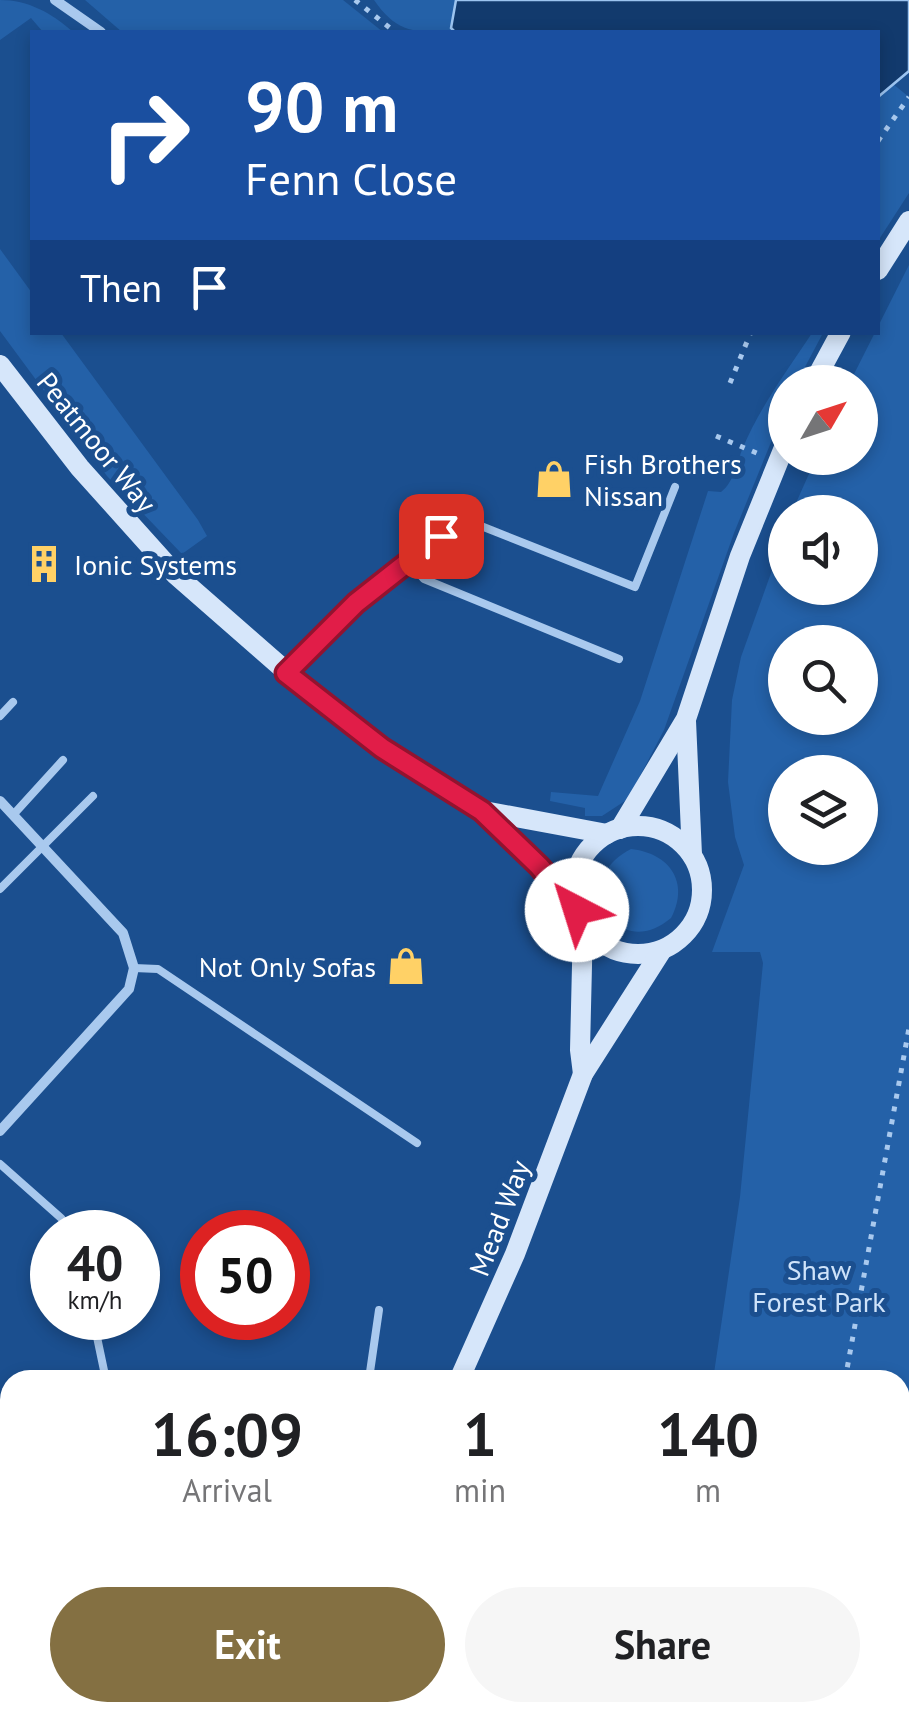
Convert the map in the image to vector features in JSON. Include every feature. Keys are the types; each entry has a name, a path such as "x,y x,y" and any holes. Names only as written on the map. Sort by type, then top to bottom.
{"main road":[{"path":"880,267 909,221"},
{"path":"823,365 839,335"},
{"name":"Peatmoor Way","path":"0,365 118,513 176,575 286,673 382,748 482,811 539,866 580,916"},
{"path":"686,719 692,854 700,873 702,893 699,911 678,941 662,950 624,953 606,946 580,916 576,874 585,854 614,832 686,719 740,556 772,475"},
{"name":"Peatmoor Way","path":"482,811 614,832"},
{"path":"614,832 640,826 660,830 692,854"},
{"name":"Mead Way","path":"580,916 582,1074"},
{"name":"Mead Way","path":"465,1370 499,1294 582,1074 662,950"}],"street":[{"path":"55,0 98,30"},
{"path":"286,673 356,603 441,536"},
{"path":"0,800 123,934 134,968 129,989 0,1131"}],"lane":[{"path":"441,536 476,524 635,587 674,487"},
{"path":"408,562 424,580 619,659"},
{"path":"0,716 12,702"},
{"path":"13,815 63,760"},
{"path":"0,889 93,796"},
{"path":"134,968 158,969 417,1143"},
{"path":"0,1164 51,1210"},
{"path":"370,1370 379,1310"},
{"path":"98,1340 104,1370"}],"path":[{"path":"355,0 392,30"},
{"path":"880,138 909,97"},
{"path":"730,383 750,335"},
{"path":"716,436 768,450"},
{"path":"847,1370 909,1028"}],"green space":[{"path":"0,0 39,9 71,30 41,30 31,18 0,40"},
{"path":"85,0 343,0 380,30 120,30"},
{"path":"374,0 456,0 453,30 409,29"},
{"path":"893,84 909,97 909,193 880,238 880,95"},
{"path":"0,249 30,290 30,335 62,335 207,536 182,554 107,476 0,331"},
{"name":"Shaw Forest Park","path":"909,265 909,1370 714,1370 740,1197 763,963 760,952 712,952 744,865 735,837 728,782 732,700 741,657 768,582 768,605 878,605 878,495 800,495 808,475 878,475 878,365 859,365 874,335 880,335 880,323"},
{"path":"811,335 822,335 806,365 791,365"},
{"path":"768,400 768,450 664,730 628,799 602,816 585,816 585,808 550,801 551,792 598,796 640,701 708,491 721,492 729,483"},
{"path":"631,849 656,856 677,881 671,918 651,930 633,931 617,925 606,913 601,897 602,880 612,863"}],"shaded area":[{"path":"456,0 909,0 909,71 880,95 880,30 451,28"}],"place":[{"name":"Fish Brothers Nissan","path":"554,479"},
{"name":"Ionic Systems","path":"44,564"},
{"name":"Not Only Sofas","path":"406,966"}],"route":[{"path":"441,536 356,603 286,673 382,748 482,811 539,866 577,910"}]}
